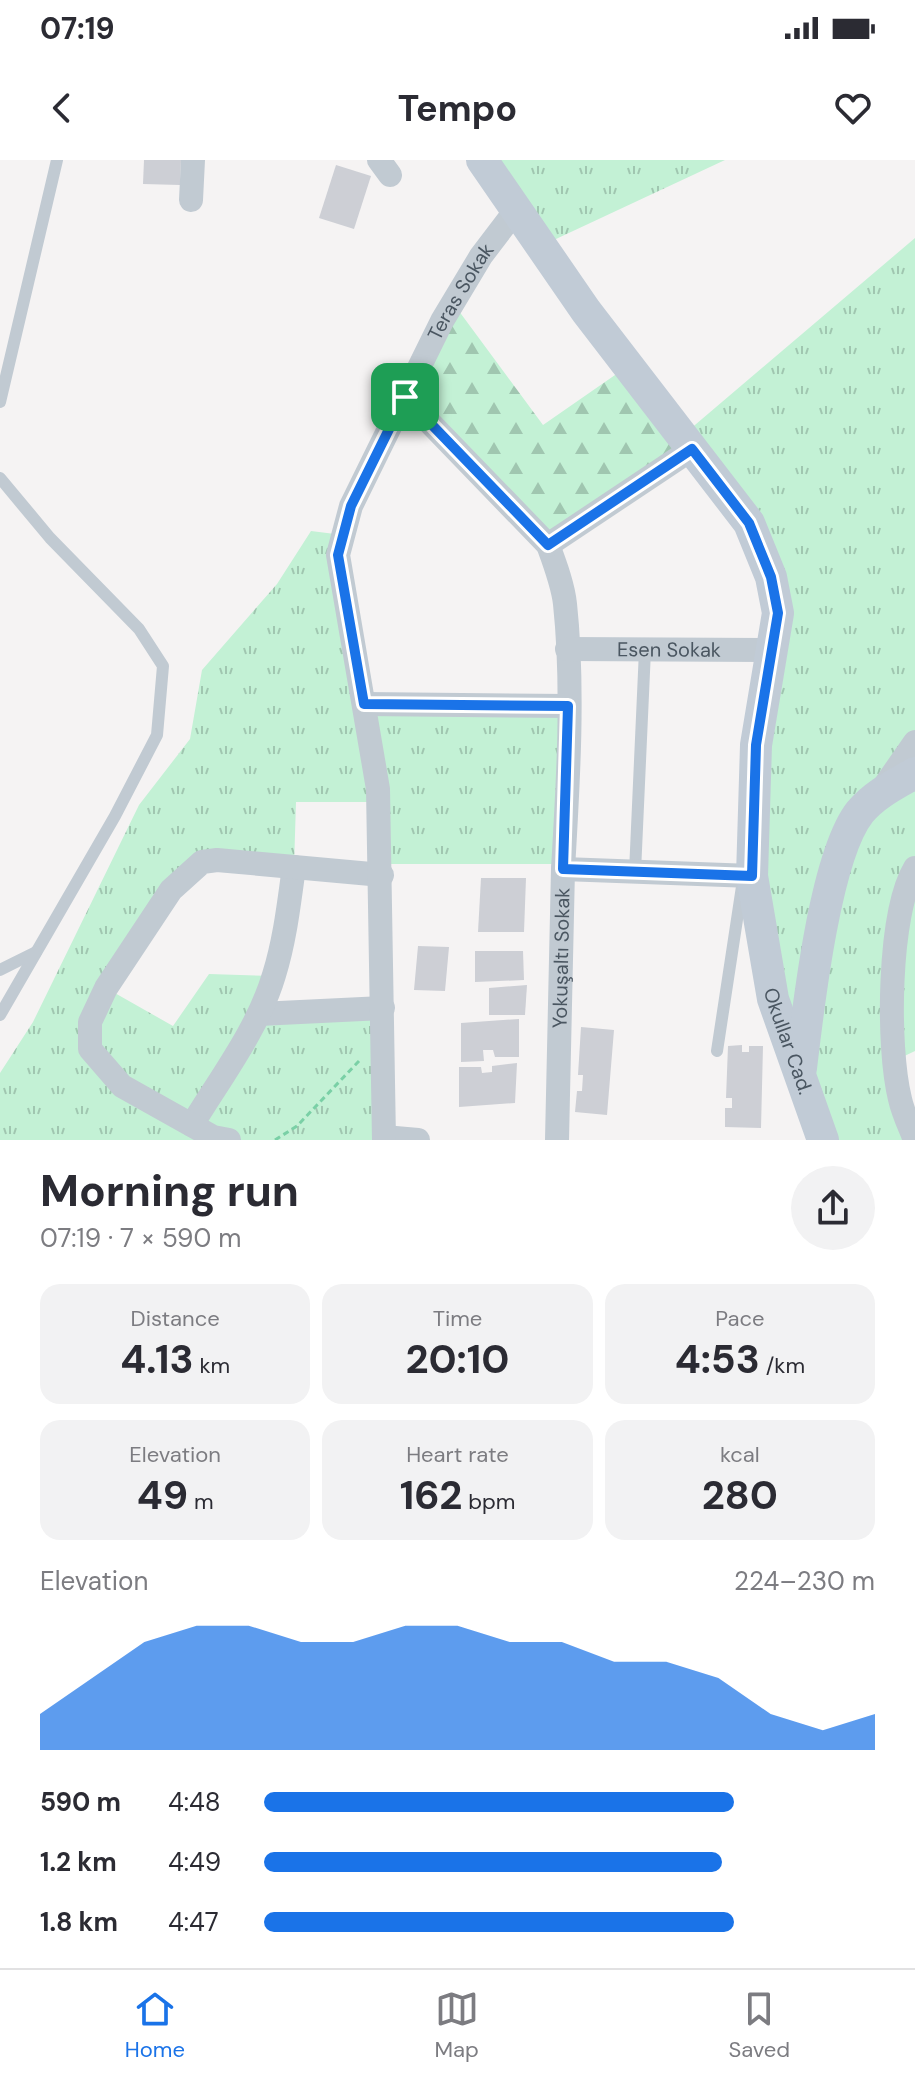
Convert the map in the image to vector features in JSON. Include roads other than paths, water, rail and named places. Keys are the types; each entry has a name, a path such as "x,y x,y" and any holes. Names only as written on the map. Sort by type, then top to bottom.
{"main road":[{"name":"Okullar Cad.","path":"482,160 586,311 749,523 771,577 778,613 756,745 748,876 773,999 823,1140"},
{"path":"800,1076 814,975 833,878 847,833 877,796 915,773"}],"street":[{"path":"191,200 193,160"},
{"name":"Teras Sokak","path":"364,704 338,555 351,506 442,321 481,256 516,210"},
{"path":"405,397 548,545 565,602 568,706 563,869"},
{"path":"548,545 692,449"},
{"name":"Esen Sokak","path":"567,649 772,650"},
{"path":"418,1140 384,1138 382,875 378,789 364,704 568,706"},
{"path":"877,796 915,742"},
{"path":"229,1140 213,1137 122,1086 90,1049 90,1022 106,988 171,890 202,862 217,860 382,875"},
{"path":"192,1125 259,1014 274,976 286,929 294,867"},
{"path":"915,868 906,883 898,922 894,1061 900,1101 915,1140"},
{"name":"Yokuşaltı Sokak","path":"557,1140 563,869 748,876"},
{"path":"259,1014 383,1018"}],"lane":[{"path":"0,402 57,160"},
{"path":"0,478 50,538 139,629 163,666 157,735 0,1015"},
{"path":"635,872 645,650"},
{"path":"717,1051 748,876"},
{"path":"0,970 37,951"}]}
